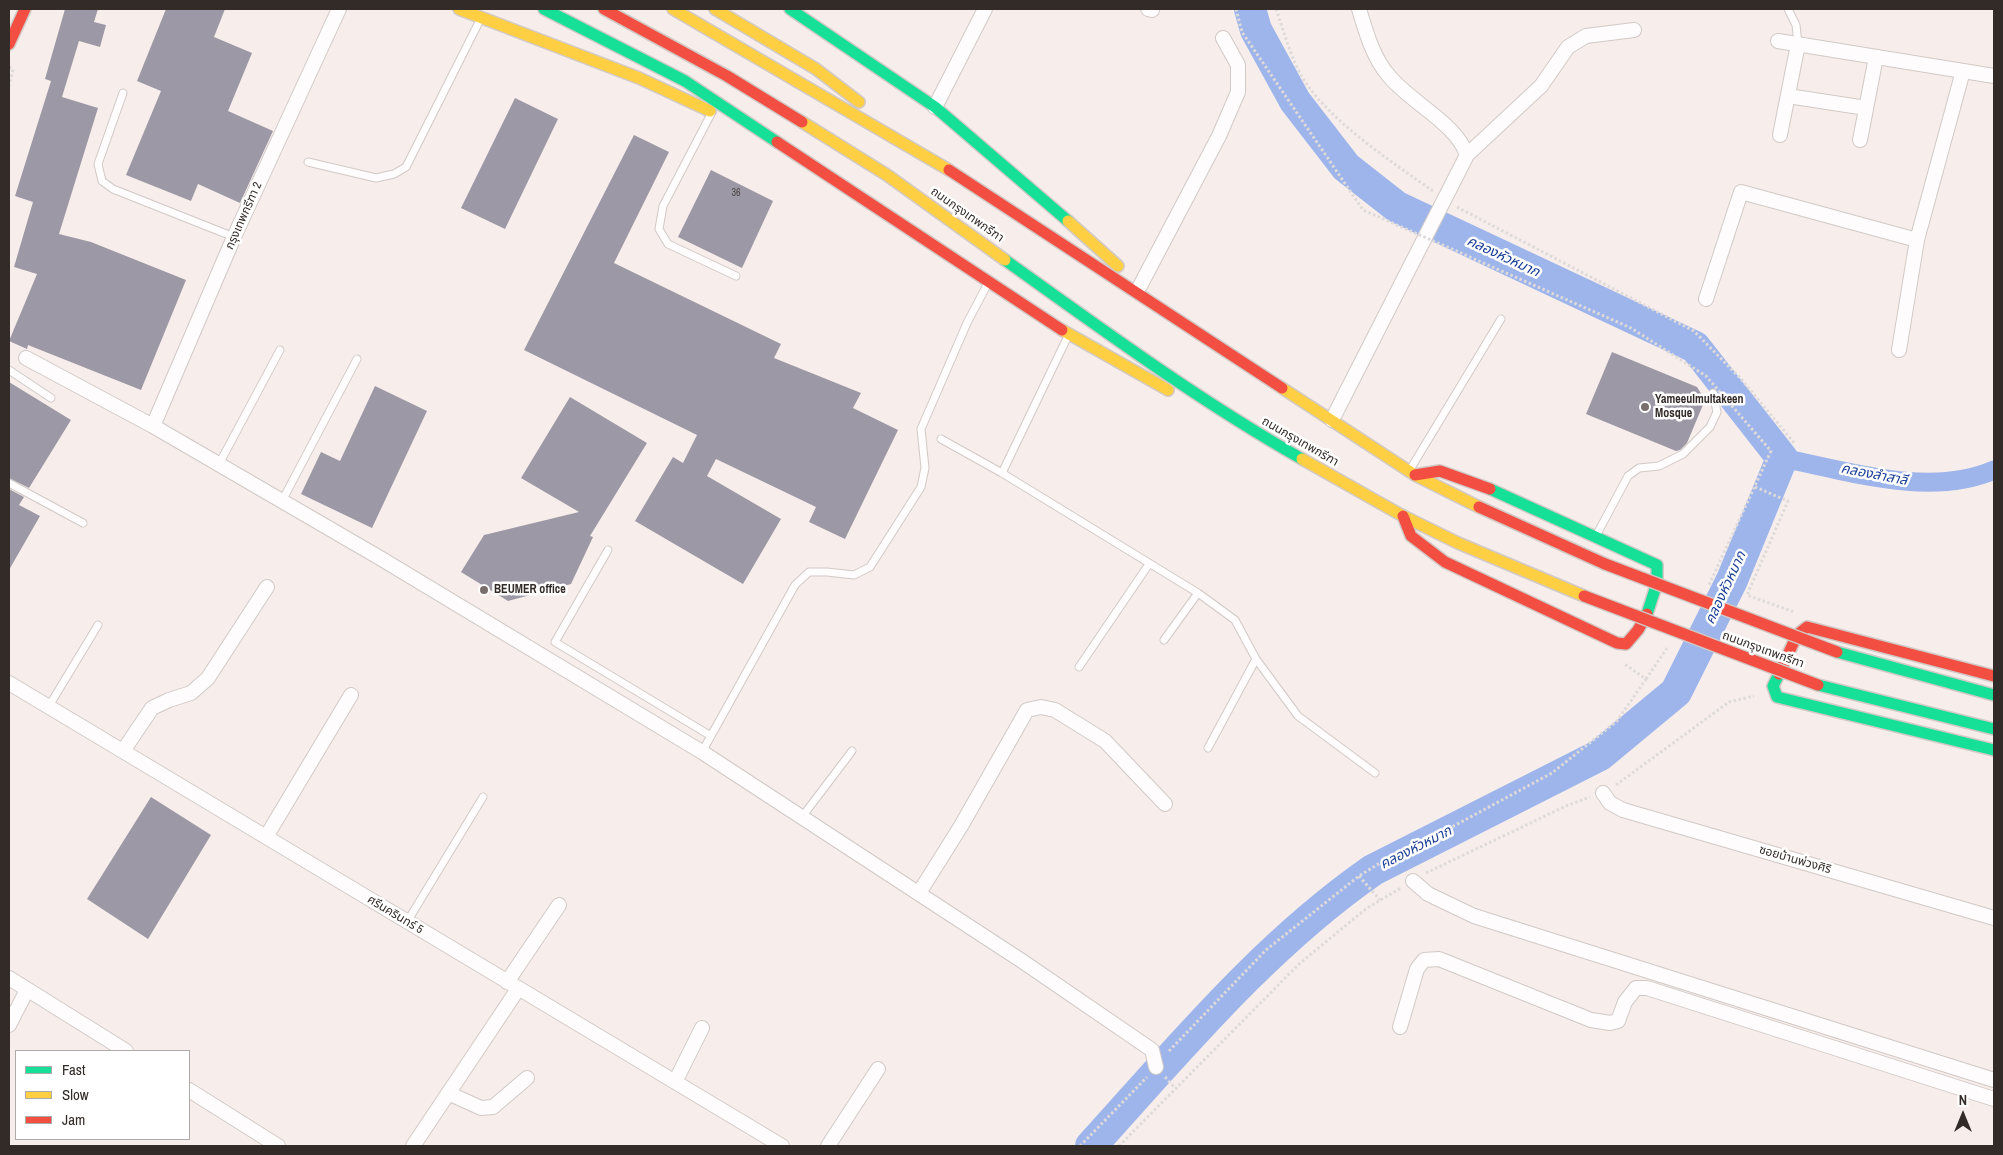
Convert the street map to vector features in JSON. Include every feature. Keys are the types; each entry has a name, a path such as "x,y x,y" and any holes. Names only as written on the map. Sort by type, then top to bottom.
{"main road":[{"path":"9,44 25,9"},
{"path":"459,9 639,78 712,112 786,150"},
{"path":"544,9 685,81 730,109 786,150 1068,334 1164,388 1235,420"},
{"name":"ถนนกรุงเทพกรีฑา","path":"604,9 663,39 790,113 887,175 1091,322 1235,420 1403,516 1458,543 1584,596 1764,666 1818,684 1994,729"},
{"path":"716,9 816,68 924,154"},
{"path":"790,9 935,107 1006,167 1172,315"},
{"path":"805,9 876,66"},
{"name":"ถนนกรุงเทพกรีฑา","path":"675,10 924,154 1412,473 1465,501 1605,564 1778,632 1837,652 1994,695"},
{"path":"1403,516 1411,536 1445,562 1617,643 1626,644 1636,636 1650,603 1659,572 1657,566 1471,481 1440,471 1412,473"},
{"path":"1994,676 1807,627 1797,635 1773,686 1773,692 1777,697 1994,750"}],"street":[{"name":"กรุงเทพกรีฑา 2","path":"153,426 234,237 339,9"},
{"path":"935,107 985,9"},
{"path":"1359,9 1372,48 1388,76 1417,104 1449,128 1462,142 1467,155"},
{"path":"1332,420 1467,155 1541,86 1568,48 1586,36 1634,30"},
{"path":"1140,286 1219,136 1238,92 1238,65 1223,38"},
{"path":"1778,41 1994,76"},
{"path":"1780,135 1798,44"},
{"path":"1860,140 1876,57"},
{"path":"1899,350 1917,240 1962,71"},
{"path":"1788,96 1866,108"},
{"path":"1706,299 1741,192 1917,240"},
{"path":"26,358 153,426 219,464 702,752 1022,961 1152,1050 1156,1067"},
{"path":"123,751 152,708 191,693 208,678 266,587"},
{"name":"ศรีนครินทร์ 5","path":"9,683 782,1146"},
{"path":"266,837 351,695"},
{"path":"919,893 961,826 1027,710 1041,707 1056,710 1105,741 1165,804"},
{"name":"ซอยบ้านพ่วงศิริ","path":"1602,793 1610,803 1623,810 1994,918"},
{"path":"1413,881 1428,894 1474,916 1994,1080"},
{"path":"413,1146 448,1093 559,904"},
{"path":"1400,1028 1417,969 1424,960 1439,959 1591,1020 1610,1023 1618,1021 1625,1002 1636,988 1647,988 1994,1099"},
{"path":"9,978 124,1050"},
{"path":"9,1025 27,990"},
{"path":"674,1082 702,1028"},
{"path":"828,1146 878,1069"},
{"path":"448,1093 481,1108 493,1107 527,1078"},
{"path":"190,1091 278,1146"}],"lane":[{"path":"1788,9 1796,24 1798,44"},
{"path":"308,162 376,178 394,174 406,167 482,17"},
{"path":"123,93 98,164 102,181 113,189 234,237"},
{"path":"712,112 663,206 659,228 668,244 736,276"},
{"path":"702,752 795,585 809,572 854,575 870,567 920,487 925,468 921,429 967,324 989,282"},
{"path":"1412,473 1502,319"},
{"path":"1002,473 1068,334"},
{"path":"219,464 280,350"},
{"path":"282,501 357,359"},
{"path":"9,370 51,398"},
{"path":"1595,537 1628,476 1639,468 1659,466 1683,454 1710,427 1716,412 1713,393"},
{"path":"942,439 1002,473 1198,593 1235,620 1256,659 1298,716 1375,772"},
{"path":"9,484 83,523"},
{"path":"608,550 555,642 711,736"},
{"path":"1079,667 1149,564"},
{"path":"1164,640 1198,593"},
{"path":"48,706 98,625"},
{"path":"1208,748 1256,659"},
{"path":"802,816 852,751"},
{"path":"407,922 483,797"}],"path":[{"path":"1236,9 1242,32 1363,210 1631,328 1706,376 1771,451 1703,593"},
{"path":"1276,9 1296,64 1307,84 1324,105 1435,192"},
{"path":"9,67 14,68 9,87"},
{"path":"1456,206 1694,331 1742,380 1795,444"},
{"path":"1754,486 1788,501 1747,595 1802,615 1807,627"},
{"path":"1080,1146 1156,1067 1172,1046 1266,950 1359,876 1396,853 1437,835 1552,773 1617,721 1672,640"},
{"path":"1617,643 1623,665 1646,679"},
{"path":"1118,1146 1299,964 1380,900 1446,862 1502,838 1566,806 1609,790 1729,702 1773,692"},
{"path":"1359,876 1380,900"}],"building":[{"path":"65,9 98,9 94,22 106,25 100,47 79,41 62,97 98,108 59,234 91,242 186,280 141,390 28,345 27,349 9,341 37,274 14,267 33,202 15,196 51,81 45,79"},
{"path":"166,9 225,9 214,37 252,53 228,111 273,131 240,203 198,184 191,201 126,175 161,91 137,81"},
{"path":"515,98 558,119 505,229 461,208"},
{"path":"634,135 669,152 614,263 781,344 774,358 861,393 853,408 898,430 845,539 809,522 816,507 716,459 707,476 781,519 743,584 635,521 673,457 683,463 697,435 524,350"},
{"path":"711,170 773,201 742,268 678,237"},
{"name":"Yameeulmultakeen Mosque","path":"1612,352 1697,387 1705,400 1687,443 1680,450 1676,451 1586,414"},
{"path":"9,382 71,420 29,488 9,478"},
{"path":"375,386 427,411 372,528 301,494 321,452 340,461"},
{"path":"570,397 647,443 590,536 593,537 571,584 508,601 461,572 484,535 579,512 521,478"},
{"path":"9,489 24,497 19,505 40,516 9,570"},
{"path":"151,797 211,835 148,939 87,899"}],"waterway":[{"name":"คลองหัวหมาก","path":"1091,1146 1225,1000 1296,931 1333,899 1373,870 1600,755 1676,692 1732,580 1782,458 1695,347 1397,207 1346,167 1295,101 1256,30 1250,9"},
{"name":"คลองลำสาลี","path":"1782,458 1861,475 1916,482 1943,482 1969,478 1994,470"}],"traffic: fast":[{"path":"544,9 685,81 777,142"},
{"path":"790,9 935,107 1068,221"},
{"path":"1005,260 1188,389 1302,459"},
{"path":"1490,489 1657,565 1657,583 1647,614"},
{"path":"1837,652 1994,695"},
{"path":"1779,674 1773,686 1777,697 1994,750"},
{"path":"1818,685 1994,729"}],"traffic: slow":[{"path":"459,9 639,78 710,111"},
{"path":"673,9 949,170"},
{"path":"715,9 816,69 859,102"},
{"path":"802,122 887,175 1005,260"},
{"path":"1068,221 1118,266"},
{"path":"1062,330 1168,390"},
{"path":"1282,388 1415,475 1479,507"},
{"path":"1302,459 1403,516 1458,543 1584,596"}],"traffic: jam":[{"path":"9,44 25,9"},
{"path":"604,9 727,76 802,122"},
{"path":"777,142 1062,330"},
{"path":"949,170 1282,388"},
{"path":"1415,475 1440,471 1490,489"},
{"path":"1479,507 1605,564"},
{"path":"1403,516 1411,536 1445,562 1617,643 1626,644 1638,630 1647,614"},
{"path":"1605,564 1837,652"},
{"path":"1584,596 1818,685"},
{"path":"1779,674 1797,635 1807,627 1994,676"}],"place":[{"name":"Yameeulmultakeen Mosque","path":"1645,407"},
{"name":"BEUMER office","path":"484,590"}]}
